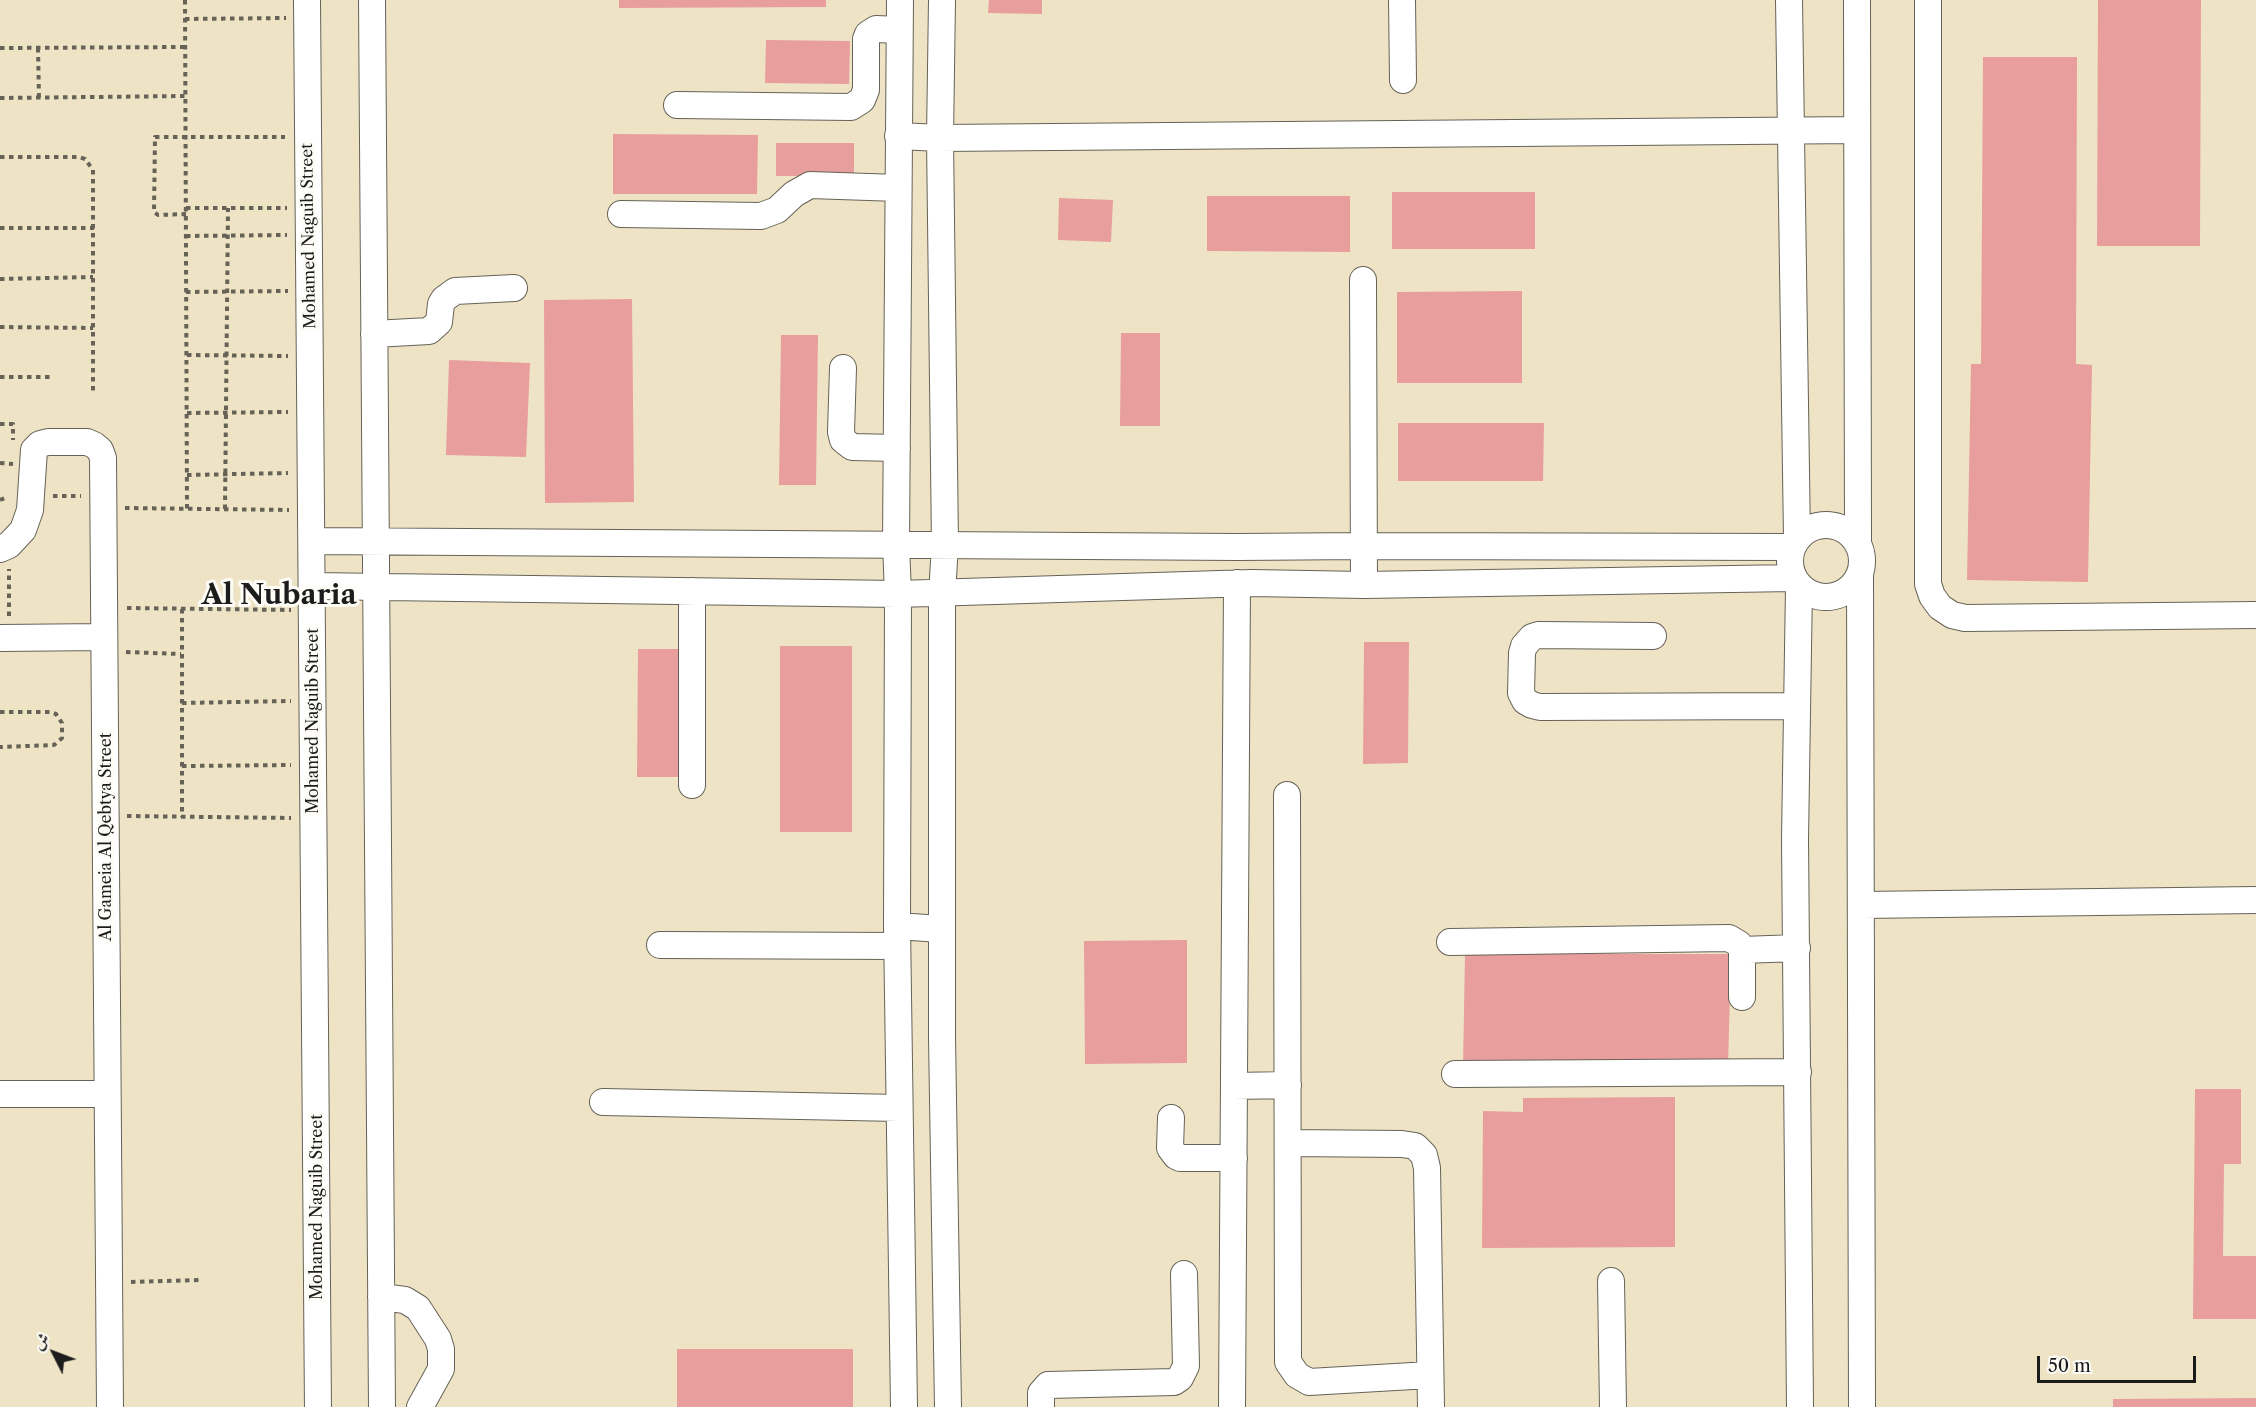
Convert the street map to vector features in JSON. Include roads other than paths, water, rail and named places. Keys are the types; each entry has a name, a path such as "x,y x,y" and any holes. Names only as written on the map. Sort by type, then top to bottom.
{"street":[{"path":"372,0 382,1407"},
{"path":"900,0 896,544 898,594 897,936 904,1407"},
{"path":"942,0 940,138 945,545 942,594 941,928 948,1407"},
{"path":"1402,0 1403,80"},
{"path":"1789,0 1795,543"},
{"path":"1857,0 1858,545 1862,565 1860,575 1862,1407"},
{"path":"1928,0 1928,584 1932,597 1940,607 1952,615 1965,618 2256,615"},
{"name":"Mohamed Naguib Street","path":"307,9 318,1407"},
{"path":"677,105 851,107 862,100 866,90 866,39 868,34 876,29 899,30"},
{"path":"898,136 940,138 1857,130"},
{"path":"621,214 761,216 777,210 794,194 810,185 898,188"},
{"path":"1364,280 1364,585"},
{"path":"374,334 429,331 439,322 441,304 444,299 455,291 514,288"},
{"path":"843,368 841,432 843,440 852,447 897,448"},
{"name":"Al Gameia Al Qebtya Street","path":"5,547 23,530 30,510 34,450 40,444 48,442 87,442 100,450 103,458 96,503 104,608 110,1407"},
{"path":"1800,1407 1796,582 1790,557 1795,543 1805,531 1825,525 1845,530 1858,545"},
{"path":"312,541 1238,548 1795,543"},
{"path":"312,598 376,586 942,594 1237,583 1364,585 1796,582 1807,593 1827,598 1847,591 1860,575"},
{"path":"1232,1407 1237,583"},
{"path":"692,591 692,785"},
{"path":"1653,636 1538,635 1524,646 1521,693 1525,701 1540,707 1796,706"},
{"path":"0,638 104,644"},
{"path":"1287,795 1288,1362 1297,1375 1309,1382 1430,1375"},
{"path":"1862,905 2256,900"},
{"path":"660,945 897,936 941,928"},
{"path":"1450,942 1729,938 1739,944 1742,950 1742,997"},
{"path":"1742,950 1797,948"},
{"path":"1455,1074 1798,1072"},
{"path":"1234,1086 1288,1085"},
{"path":"0,1094 107,1094"},
{"path":"603,1102 899,1108"},
{"path":"1171,1118 1170,1148 1176,1156 1180,1158 1234,1158"},
{"path":"1288,1143 1402,1144 1415,1146 1424,1155 1431,1407"},
{"path":"1041,1407 1041,1393 1048,1384 1173,1382 1180,1378 1186,1366 1184,1274"},
{"path":"1611,1281 1613,1407"},
{"path":"381,1297 405,1300 418,1308 438,1340 441,1349 441,1369 420,1407"}],"district":[{"name":"Al Nubaria","path":"279,596"}]}
